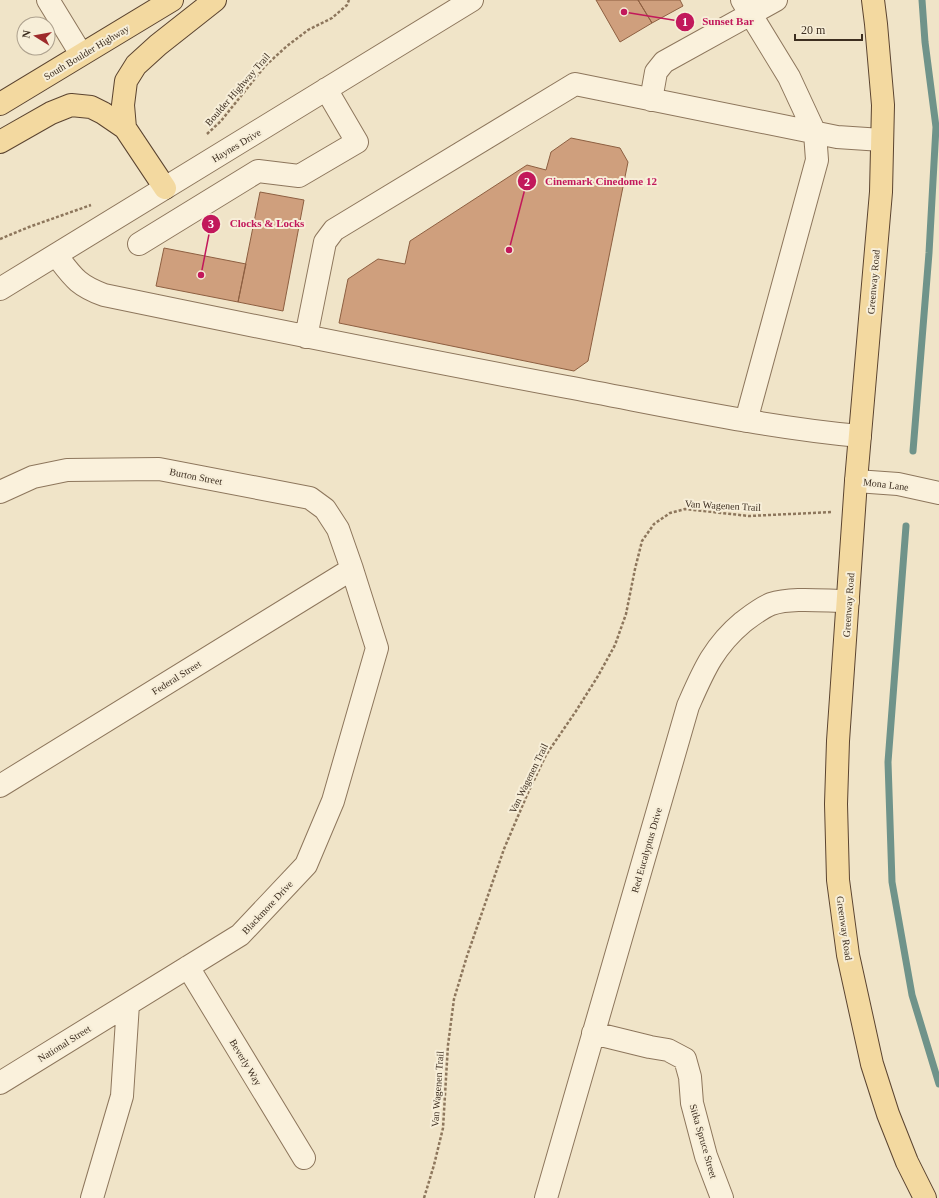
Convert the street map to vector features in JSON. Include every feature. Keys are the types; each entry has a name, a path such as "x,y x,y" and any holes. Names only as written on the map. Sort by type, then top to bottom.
{"main road":[{"name":"South Boulder Highway","path":"0,104 172,0"},
{"path":"125,128 123,105 126,81 136,64 215,0"},
{"name":"Greenway Road","path":"872,0 876,24 883,105 881,192 856,481 838,741 836,804 838,880 848,955 872,1064 891,1121 925,1198"},
{"path":"0,142 51,114 71,105 91,107 103,113 125,128 165,188"}],"street":[{"path":"48,0 81,54"},
{"name":"Haynes Drive","path":"0,289 472,0"},
{"path":"651,100 656,72 664,62 746,7 776,0"},
{"path":"746,7 789,78 815,133 817,160 746,420"},
{"path":"306,337 325,242 334,230 575,84 815,133 837,137 882,140"},
{"path":"139,244 258,171 299,176 357,142 326,90"},
{"path":"56,255 74,279 90,290 104,295 389,354 746,420 816,432 860,436"},
{"name":"Burton Street","path":"0,492 33,477 67,470 159,469 310,498 325,509 338,528 352,569"},
{"name":"Mona Lane","path":"856,481 898,484 939,493"},
{"name":"Federal Street","path":"0,786 352,569"},
{"name":"Blackmore Drive","path":"128,1004 240,935 306,865 333,801 377,648 352,569"},
{"name":"Red Eucalyptus Drive","path":"546,1198 688,706 702,673 729,634 751,616 771,604 797,600 848,601"},
{"name":"Beverly Way","path":"188,967 304,1158"},
{"path":"92,1198 122,1096 128,1004"},
{"name":"National Street","path":"0,1083 128,1004"},
{"name":"Sitka Spruce Street","path":"594,1032 650,1047 668,1050 685,1059 690,1077 692,1103 706,1156 722,1198"}],"path":[{"name":"Boulder Highway Trail","path":"206,136 221,121 265,66 287,46 308,30 332,18 347,5 349,0"},
{"path":"0,239 94,204"},
{"name":"Van Wagenen Trail","path":"424,1198 443,1128 448,1045 454,1000 466,956 504,849 546,755 584,699 615,646 626,614 642,541 654,524 670,512 685,509 749,516 821,513"}],"building":[{"path":"596,0 638,0 652,23 620,42"},
{"path":"638,0 680,0 683,6 652,23"},
{"path":"571,138 620,148 628,162 588,361 574,371 339,323 348,279 378,259 405,264 410,241 527,165 546,170 551,152"},
{"path":"260,192 304,200 283,311 238,302"},
{"path":"164,248 246,264 238,302 156,286"}],"waterway":[{"path":"913,451 929,253 936,127 925,42 922,0"},
{"path":"906,526 888,762 892,882 912,995 939,1084"}],"place":[{"name":"Sunset Bar","path":"624,12"},
{"name":"Cinemark Cinedome 12","path":"509,250"},
{"name":"Clocks & Locks","path":"201,275"}]}
